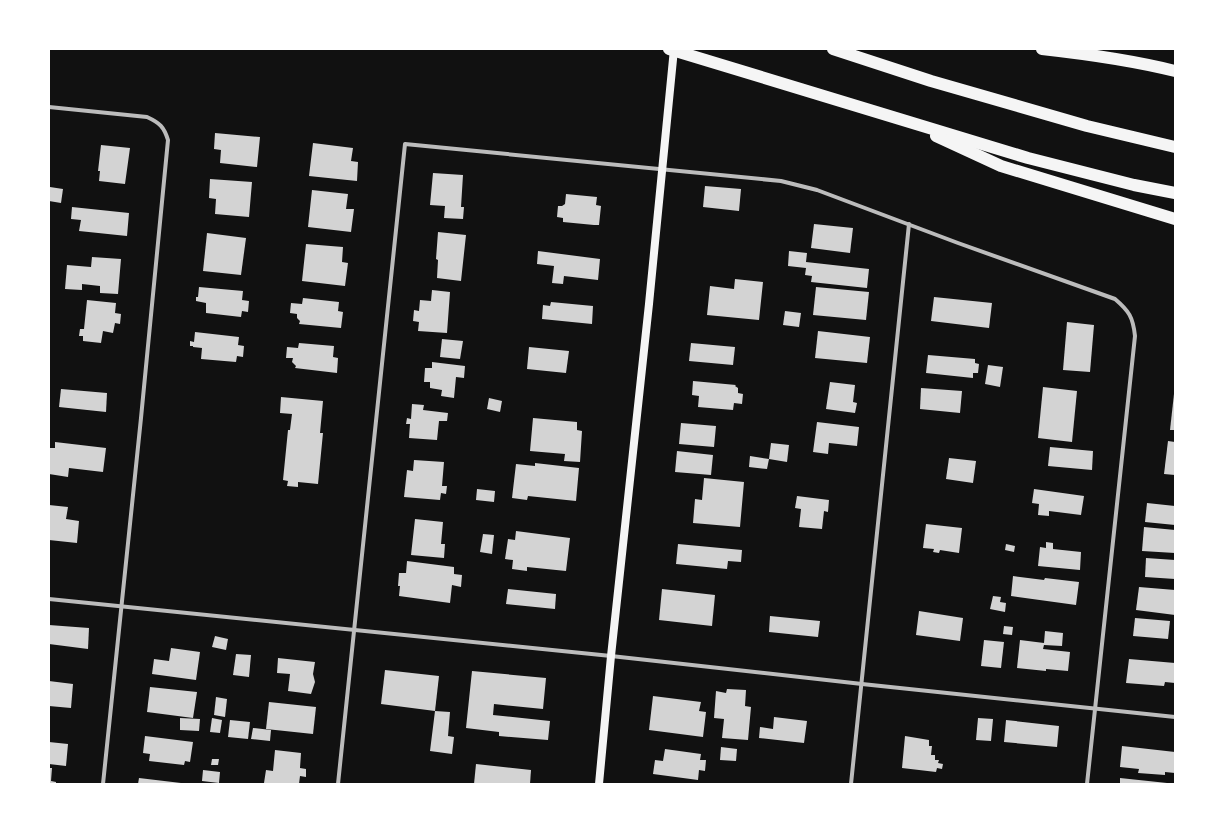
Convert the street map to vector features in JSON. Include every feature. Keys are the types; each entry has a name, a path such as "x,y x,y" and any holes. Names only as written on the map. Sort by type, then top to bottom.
{"highway":[{"path":"669,49 1028,158 1134,185 1175,193"},
{"path":"833,49 931,80 1087,126 1175,147"},
{"path":"1042,49 1102,56 1175,71"},
{"path":"891,116 1001,166 1175,219"}],"main road":[{"path":"599,784 674,49"}],"street":[{"path":"49,108 147,117 158,122 165,130 168,140 103,784"},
{"path":"338,784 406,144 781,181 817,190 958,243 1115,299 1125,308 1133,322 1135,336 1087,784"},
{"path":"851,784 909,224"},
{"path":"49,599 611,656 1175,717"}],"building":[{"path":"215,133 260,137 257,167 220,163 221,150 214,149"},
{"path":"313,143 353,148 351,161 358,162 357,181 309,176"},
{"path":"101,145 130,148 125,184 99,181 100,171 98,171"},
{"path":"433,173 463,175 461,207 464,207 463,219 444,218 445,206 430,205"},
{"path":"210,179 252,182 249,217 215,214 216,199 209,198"},
{"path":"705,186 741,189 739,211 703,207"},
{"path":"50,187 63,189 61,203 49,201"},
{"path":"312,190 348,194 346,209 354,209 351,232 308,227"},
{"path":"566,194 597,197 596,205 601,206 599,225 563,222 563,218 557,217 558,206 565,204"},
{"path":"72,207 129,213 127,236 79,231 81,220 71,219"},
{"path":"814,224 853,228 850,253 811,248"},
{"path":"438,232 466,235 461,281 437,278 438,260 436,259"},
{"path":"207,233 246,238 241,275 203,271"},
{"path":"306,244 343,247 342,262 348,263 345,286 302,281"},
{"path":"538,251 600,259 598,280 564,276 563,284 552,283 554,266 537,264"},
{"path":"789,251 807,253 806,262 869,269 867,288 811,282 812,276 805,275 806,268 788,266"},
{"path":"92,257 121,259 118,294 100,293 100,286 82,284 82,290 65,289 67,265 91,267"},
{"path":"735,279 763,282 759,320 707,315 710,286 734,289"},
{"path":"199,287 243,291 242,300 249,301 248,312 242,311 241,317 206,313 206,303 196,301"},
{"path":"816,287 869,292 866,320 813,315"},
{"path":"432,290 450,292 447,333 418,331 419,322 413,321 414,310 419,311 420,300 431,301"},
{"path":"934,297 992,303 989,328 931,321"},
{"path":"303,298 339,302 338,311 343,312 341,328 299,324 300,321 297,318 297,314 290,313 291,303 302,304"},
{"path":"87,300 116,303 115,313 121,314 120,324 115,323 113,333 103,331 101,343 83,341 83,336 79,336 80,329 84,329"},
{"path":"551,302 593,306 592,324 542,319 543,305 550,306"},
{"path":"785,311 801,313 799,327 783,325"},
{"path":"1067,322 1094,325 1090,372 1063,370"},
{"path":"818,331 870,337 867,363 815,358"},
{"path":"195,332 239,337 238,345 244,346 243,357 237,356 236,362 201,359 202,348 190,346 190,341 194,342"},
{"path":"442,339 463,341 460,359 440,357"},
{"path":"299,343 334,346 333,357 338,358 337,373 295,368 296,366 292,362 293,358 286,358 287,347 298,348"},
{"path":"691,343 735,347 733,365 689,361"},
{"path":"529,347 569,351 566,373 527,369"},
{"path":"928,355 975,359 975,363 979,364 978,373 973,373 973,378 926,373"},
{"path":"432,362 465,366 464,378 456,377 454,398 441,396 442,390 430,388 430,382 424,382 425,368 432,368"},
{"path":"988,365 1003,367 1000,387 985,384"},
{"path":"693,381 736,385 735,386 738,388 738,393 743,394 742,404 734,403 733,410 698,407 699,396 692,395"},
{"path":"830,382 855,385 853,402 857,403 855,413 826,409"},
{"path":"1043,387 1077,391 1072,442 1038,438"},
{"path":"921,388 962,391 960,413 920,409"},
{"path":"61,389 107,393 106,412 59,407"},
{"path":"1174,394 1175,430 1170,430"},
{"path":"281,397 323,401 320,433 323,433 318,484 298,482 298,487 287,486 288,481 283,480 288,430 290,430 292,414 280,413"},
{"path":"489,398 502,401 500,412 487,409"},
{"path":"412,404 424,405 423,410 448,413 447,421 439,421 437,440 409,438 410,424 406,424 407,418 411,419"},
{"path":"533,418 577,422 577,430 582,431 580,462 564,461 565,454 530,451"},
{"path":"817,422 859,427 857,446 829,443 828,454 813,452"},
{"path":"681,423 716,426 714,447 679,444"},
{"path":"1168,441 1175,442 1175,475 1164,474"},
{"path":"55,442 106,448 103,472 69,468 68,477 49,474 49,448 55,448"},
{"path":"771,443 789,445 787,462 769,459"},
{"path":"1050,447 1093,451 1092,470 1048,466"},
{"path":"677,451 713,455 711,475 675,472"},
{"path":"750,456 769,459 767,469 749,467"},
{"path":"949,458 976,461 973,483 946,479"},
{"path":"414,460 444,462 442,486 447,486 446,494 441,493 440,500 404,497 407,470 413,471"},
{"path":"535,463 579,468 576,501 528,496 527,500 512,498 516,464 535,466"},
{"path":"704,478 744,482 740,527 693,523 695,499 702,500"},
{"path":"477,489 495,491 494,502 476,500"},
{"path":"1034,489 1084,496 1081,515 1049,511 1049,516 1038,515 1039,504 1032,503"},
{"path":"797,496 829,500 828,512 824,511 822,529 799,527 801,509 795,508"},
{"path":"1147,503 1175,506 1175,525 1145,522"},
{"path":"49,505 68,507 66,519 79,521 77,543 49,540"},
{"path":"415,519 443,522 441,544 445,544 444,558 411,555"},
{"path":"926,524 962,528 959,553 940,550 939,553 933,552 934,549 923,548"},
{"path":"1144,527 1175,530 1175,553 1142,551"},
{"path":"516,531 570,538 566,571 527,567 527,571 512,569 513,560 505,559 508,539 515,540"},
{"path":"483,534 494,535 492,554 480,552"},
{"path":"1046,542 1053,543 1053,549 1081,552 1080,570 1038,566 1040,547 1046,548"},
{"path":"678,544 742,550 741,562 728,561 727,569 676,564"},
{"path":"1006,544 1015,546 1014,552 1005,550"},
{"path":"1146,558 1175,560 1175,579 1145,577"},
{"path":"407,561 454,567 454,574 462,575 461,587 452,585 450,603 399,596 399,573 406,573"},
{"path":"1013,576 1079,582 1076,605 1011,596"},
{"path":"1139,587 1175,590 1175,615 1136,610"},
{"path":"508,589 556,594 555,609 506,604"},
{"path":"662,589 715,595 712,626 659,620"},
{"path":"993,596 1001,597 1000,602 1006,603 1005,612 990,609"},
{"path":"919,611 963,618 960,641 916,635"},
{"path":"770,616 820,621 818,637 769,632"},
{"path":"1135,618 1170,621 1168,639 1133,636"},
{"path":"49,625 89,628 88,649 49,644"},
{"path":"1004,626 1013,627 1012,635 1003,634"},
{"path":"1045,631 1063,633 1062,646 1044,645 1043,649 1070,652 1068,671 1046,669 1046,671 1017,668 1020,640 1044,643"},
{"path":"215,636 228,639 226,650 212,647"},
{"path":"984,640 1004,642 1001,668 981,666"},
{"path":"171,648 200,652 196,680 152,674 154,659 169,661"},
{"path":"236,654 251,655 249,677 233,675"},
{"path":"278,658 315,662 313,674 315,682 311,694 288,691 290,674 277,673"},
{"path":"1129,659 1175,663 1175,683 1165,682 1164,686 1126,683"},
{"path":"385,670 439,676 435,711 381,704"},
{"path":"472,671 546,678 543,709 494,704 493,715 550,721 548,740 499,736 499,732 466,728"},
{"path":"49,681 73,684 71,708 49,706"},
{"path":"150,687 197,692 193,718 147,712"},
{"path":"727,689 746,690 745,706 751,707 748,740 722,738 724,719 714,718 716,691 726,693"},
{"path":"653,696 701,702 699,711 706,712 703,737 649,730"},
{"path":"216,697 227,699 225,717 214,715"},
{"path":"269,702 316,707 313,734 266,729"},
{"path":"435,711 450,712 448,736 454,737 452,754 430,751"},
{"path":"774,717 807,721 804,743 759,738 760,727 773,729"},
{"path":"180,718 200,719 199,731 180,730"},
{"path":"212,718 222,720 220,733 210,732"},
{"path":"978,718 993,719 991,741 976,740"},
{"path":"230,720 250,722 248,739 228,737"},
{"path":"1006,720 1059,726 1057,747 1004,742"},
{"path":"253,728 271,730 270,741 251,739"},
{"path":"145,736 193,742 190,762 185,761 184,765 149,761 150,754 143,753"},
{"path":"905,736 929,740 929,746 932,746 931,755 935,755 935,760 939,760 938,763 943,764 942,769 937,768 936,772 902,768"},
{"path":"49,742 68,744 66,766 49,764"},
{"path":"1122,746 1175,752 1175,773 1165,772 1165,775 1138,773 1139,769 1120,767"},
{"path":"721,747 737,749 736,761 720,760"},
{"path":"665,749 701,754 700,760 706,760 705,771 699,770 698,780 653,774 655,760 663,761"},
{"path":"275,750 301,753 300,768 306,769 306,777 300,776 299,784 264,783 266,770 273,771"},
{"path":"212,759 219,759 218,765 211,765"},
{"path":"476,764 531,770 530,784 474,784"},
{"path":"49,768 52,768 51,781 56,782 56,784 49,784"},
{"path":"203,770 220,772 219,783 202,781"},
{"path":"139,778 181,783 181,784 138,784"},
{"path":"1120,778 1167,783 1167,784 1120,784"}]}
